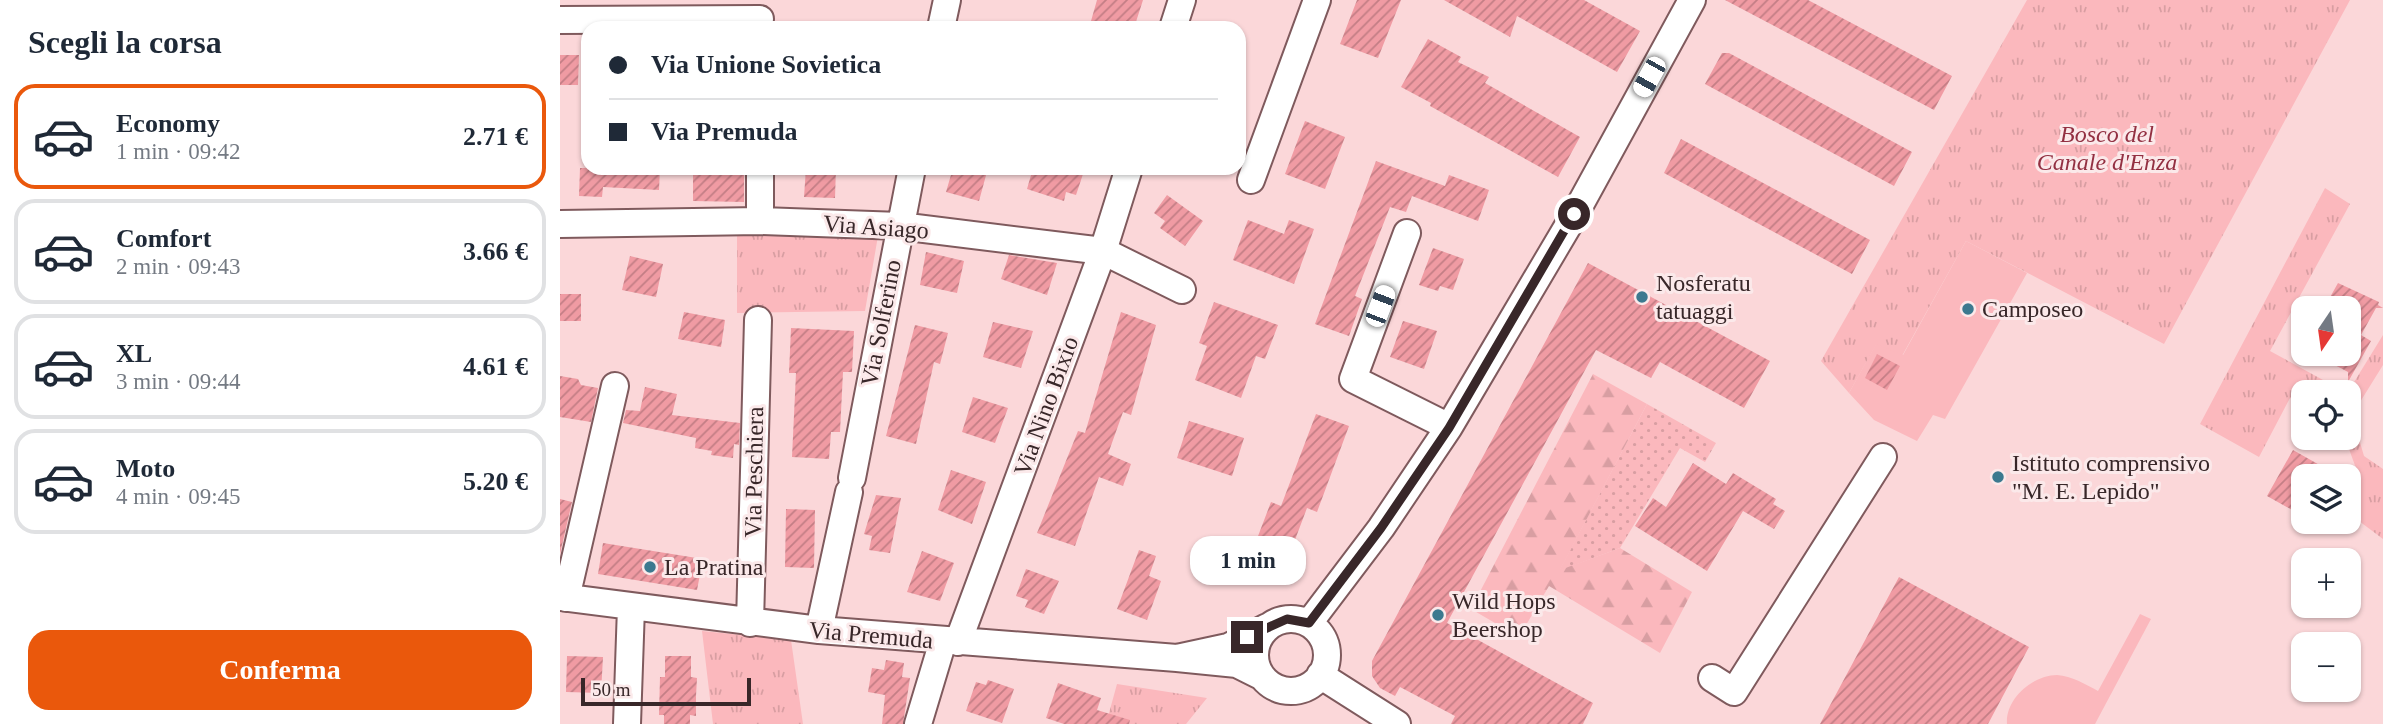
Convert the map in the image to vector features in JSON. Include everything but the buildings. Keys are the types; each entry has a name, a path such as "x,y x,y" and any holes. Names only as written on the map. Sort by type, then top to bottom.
{"street":[{"path":"942,21 947,0"},
{"path":"1175,21 1182,0"},
{"path":"1251,180 1317,0"},
{"path":"1396,724 1320,676 1327,653 1324,641 1309,623 1381,528 1449,428 1574,214 1692,0"},
{"path":"560,20 760,16"},
{"path":"760,175 760,221"},
{"name":"Via Solferino","path":"819,630 911,175"},
{"name":"Via Nino Bixio","path":"918,724 1103,251 1127,175"},
{"name":"Via Asiago","path":"560,224 760,221 900,226 1103,251 1182,290"},
{"path":"1407,233 1353,379 1449,428"},
{"name":"Via Peschiera","path":"750,623 758,320"},
{"name":"Via Premuda","path":"615,386 563,597 819,630 1237,664 1261,676 1271,685 1292,691 1303,689 1320,676"},
{"path":"1712,678 1734,692 1883,457"},
{"path":"627,724 631,607"},
{"name":"Via Premuda","path":"1177,658 1228,647 1287,619 1309,623"},
{"path":"1261,676 1254,657 1255,646 1267,627"}],"green space":[{"name":"Bosco del Canale d'Enza","path":"2027,0 2350,0 2164,344 1966,241 1902,356 1876,345 1849,393 1821,361"},
{"path":"2325,188 2350,204 2300,296 2291,296 2291,312 2270,351 2291,362 2291,366 2297,366 2323,380 2291,380 2291,399 2259,457 2200,424"},
{"path":"737,228 878,236 865,311 737,313"},
{"name":"Camposeo","path":"1966,241 2027,273 1945,419 1933,415 1917,441 1874,420 1849,393 1876,344 1903,355"},
{"path":"2383,335 2383,365 2361,400 2361,380 2355,380"},
{"path":"1593,374 1647,404 1560,570 1620,548 1692,592 1660,653 1549,586 1519,637 1471,609"},
{"path":"1647,404 1716,443 1705,462 1680,448 1620,548 1559,571"},
{"path":"2361,446 2364,456 2383,469 2383,539 2361,522 2361,464 2354,464 2349,450 2361,450"},
{"path":"2140,614 2151,619 2095,724 2007,724 2011,706 2016,698 2022,690 2039,679 2063,676 2098,691"},
{"path":"702,631 791,640 803,724 713,724"},
{"path":"1117,684 1207,698 1186,724 1106,724"}],"place":[{"name":"Nosferatu tatuaggi","path":"1642,297"},
{"name":"Camposeo","path":"1968,309"},
{"name":"Istituto comprensivo \"M. E. Lepido\"","path":"1998,477"},
{"name":"La Pratina","path":"650,567"},
{"name":"Wild Hops Beershop","path":"1438,615"}],"route":[{"path":"1247,637 1276,621 1298,619 1309,623 1381,528 1449,428 1574,214"}]}
